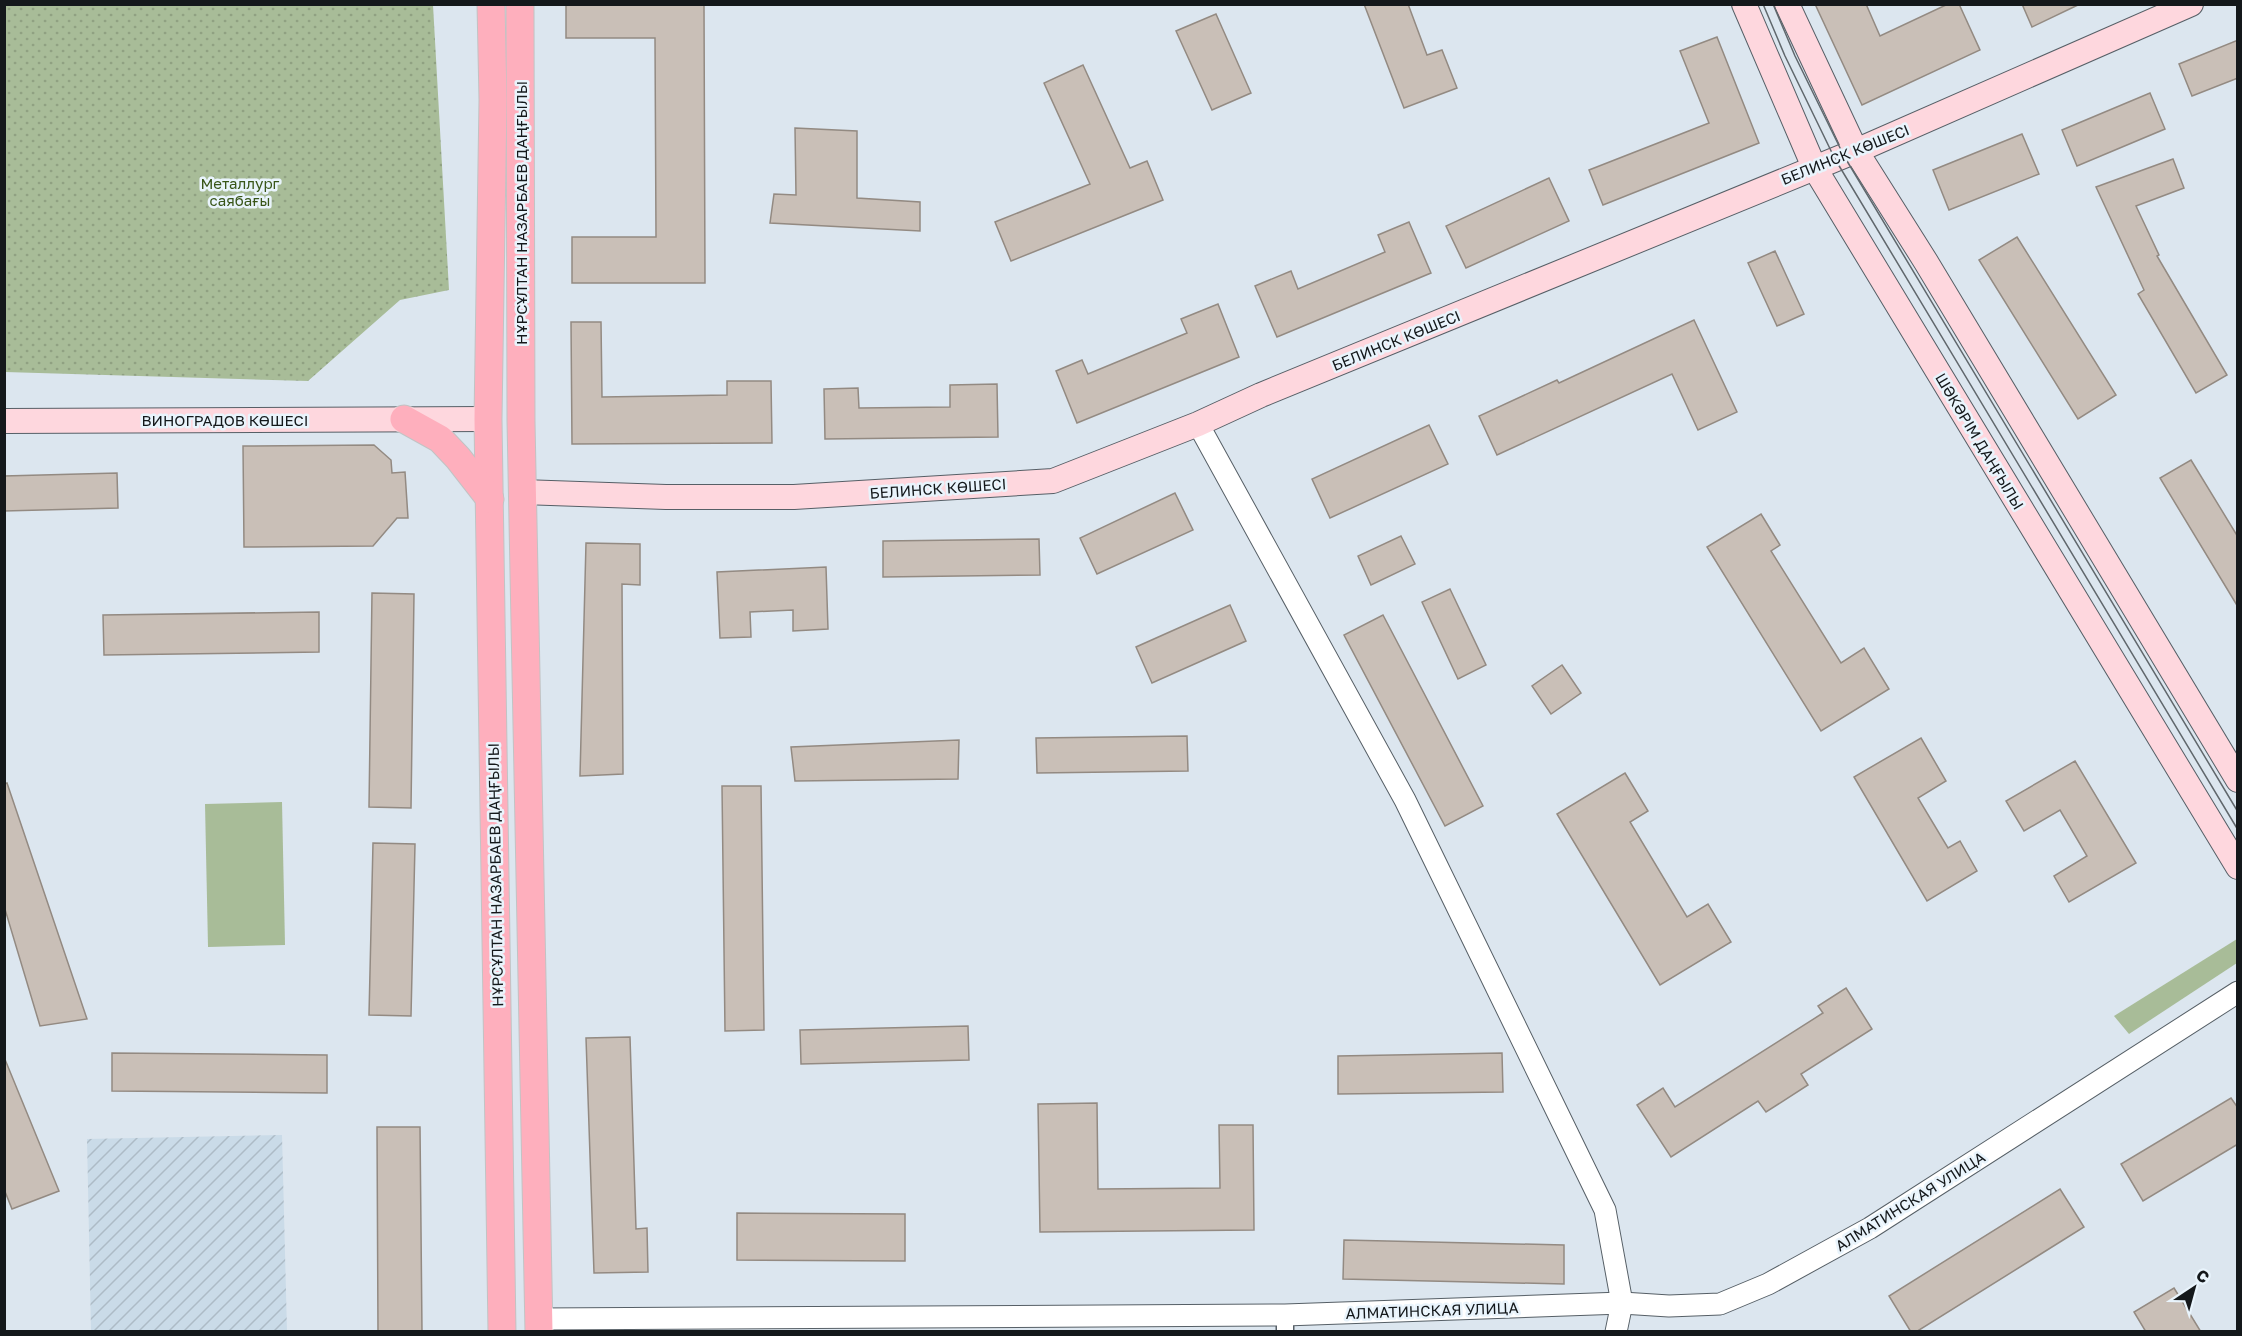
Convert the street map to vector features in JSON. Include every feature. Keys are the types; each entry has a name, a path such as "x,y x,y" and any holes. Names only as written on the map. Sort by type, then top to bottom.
{"main road":[{"name":"НҰРСҰЛТАН НАЗАРБАЕВ ДАҢҒЫЛЫ","path":"491,4 493,100 488,418 502,1326"},
{"name":"НҰРСҰЛТАН НАЗАРБАЕВ ДАҢҒЫЛЫ","path":"520,4 522,492 539,1325"},
{"name":"ШӘКӘРІМ ДАҢҒЫЛЫ","path":"1744,4 1814,167 2238,867"},
{"path":"1787,4 1856,151 1932,272 2238,780"},
{"name":"БЕЛИНСК КӨШЕСІ","path":"522,492 666,497 794,497 1053,481 1198,424 1273,390 1856,151 2191,4"},
{"name":"ВИНОГРАДОВ КӨШЕСІ","path":"4,422 488,418"},
{"path":"488,418 521,421"},
{"path":"404,419 440,439 490,496 522,492"},
{"path":"502,1326 539,1325"}],"street":[{"path":"1198,424 1405,800 1605,1210 1622,1304 1616,1332"},
{"name":"АЛМАТИНСКАЯ УЛИЦА","path":"539,1325 1285,1323 1622,1304 1720,1304 1768,1284 1870,1228 2238,992"}],"shaded area":[{"path":"282,1135 287,1331 91,1331 87,1139"}],"green space":[{"name":"Металлург саябағы","path":"5,4 433,5 449,290 400,300 308,381 5,372"},
{"path":"282,802 285,945 208,947 205,804"},
{"path":"2237,939 2237,963 2129,1034 2114,1016"}],"building":[{"path":"566,4 704,4 705,283 572,283 572,237 656,237 655,38 566,38"},
{"path":"1364,4 1408,4 1427,55 1442,50 1457,88 1404,108"},
{"path":"1815,4 1866,4 1880,36 1948,4 1959,4 1980,50 1862,105"},
{"path":"2022,4 2080,4 2032,27"},
{"path":"1216,14 1251,93 1212,110 1176,31"},
{"path":"1717,37 1759,143 1603,205 1589,170 1709,123 1680,51"},
{"path":"2238,40 2238,78 2192,96 2179,64"},
{"path":"1083,65 1130,168 1147,161 1163,200 1011,261 995,222 1090,184 1044,83"},
{"path":"2150,93 2165,129 2077,166 2062,130"},
{"path":"795,128 857,131 857,198 920,202 920,231 770,223 774,194 796,195"},
{"path":"2022,134 2039,174 1949,210 1933,170"},
{"path":"2173,159 2184,188 2136,206 2159,255 2157,256 2227,375 2196,393 2138,294 2144,290 2096,187"},
{"path":"1549,178 1569,221 1466,268 1446,226"},
{"path":"1409,222 1431,273 1277,337 1255,286 1291,271 1298,289 1385,252 1378,235"},
{"path":"2017,237 2116,395 2078,419 1979,260"},
{"path":"1775,251 1804,314 1777,326 1748,263"},
{"path":"1218,304 1239,357 1077,423 1056,371 1082,360 1088,374 1187,333 1181,319"},
{"path":"1694,320 1737,412 1698,430 1672,374 1497,455 1479,416 1557,380 1559,383"},
{"path":"571,322 601,322 602,397 727,395 727,381 771,381 772,443 572,444"},
{"path":"997,384 998,437 825,439 824,389 858,388 859,408 950,407 950,385"},
{"path":"1429,425 1448,464 1330,518 1312,479"},
{"path":"374,445 391,460 392,473 405,472 408,518 397,518 373,546 244,547 243,446"},
{"path":"2191,460 2238,537 2238,607 2160,478"},
{"path":"117,473 118,508 4,511 4,476"},
{"path":"1175,493 1193,530 1097,574 1080,538"},
{"path":"1761,514 1780,545 1771,551 1841,663 1864,648 1889,689 1821,731 1707,547"},
{"path":"1401,536 1415,564 1371,585 1358,556"},
{"path":"1039,539 1040,575 883,577 883,541"},
{"path":"586,543 640,544 640,585 622,584 623,774 580,776"},
{"path":"826,567 828,629 793,631 793,610 750,612 751,637 720,638 717,572"},
{"path":"1450,589 1486,665 1458,679 1422,602"},
{"path":"372,593 414,594 411,808 369,807"},
{"path":"1230,605 1246,641 1152,683 1136,647"},
{"path":"319,612 319,652 104,655 103,615"},
{"path":"1383,615 1483,806 1445,826 1344,635"},
{"path":"1562,665 1581,693 1551,714 1532,686"},
{"path":"1187,736 1188,771 1037,773 1036,738"},
{"path":"1921,738 1946,781 1918,798 1948,848 1960,841 1977,871 1927,901 1854,777"},
{"path":"959,740 958,779 795,781 791,747"},
{"path":"2075,761 2136,863 2069,902 2054,876 2087,856 2060,810 2024,831 2006,801"},
{"path":"1625,773 1648,811 1630,822 1687,917 1708,904 1731,942 1660,985 1557,814"},
{"path":"7,783 87,1019 40,1026 4,906 4,784"},
{"path":"722,786 761,786 764,1030 725,1031"},
{"path":"373,843 415,844 411,1016 369,1015"},
{"path":"1846,988 1872,1029 1801,1074 1808,1085 1766,1112 1758,1101 1671,1157 1637,1105 1663,1088 1675,1107 1823,1013 1818,1006"},
{"path":"968,1026 969,1060 801,1064 800,1030"},
{"path":"630,1037 636,1229 647,1228 648,1272 594,1273 586,1038"},
{"path":"112,1053 327,1055 327,1093 112,1091"},
{"path":"1502,1053 1503,1092 1338,1094 1338,1056"},
{"path":"4,1057 59,1191 12,1209 4,1189"},
{"path":"2231,1098 2238,1108 2238,1144 2143,1201 2121,1164"},
{"path":"1097,1103 1098,1189 1220,1188 1219,1125 1253,1125 1254,1230 1040,1232 1038,1104"},
{"path":"377,1127 420,1127 422,1332 378,1332"},
{"path":"2060,1189 2084,1227 1916,1332 1911,1332 1889,1296"},
{"path":"737,1213 905,1214 905,1261 737,1260"},
{"path":"1344,1240 1564,1245 1564,1284 1343,1279"},
{"path":"2174,1288 2201,1332 2146,1332 2134,1312"}],"tram line":[{"path":"1763,4 1785,56 1835,159 2238,830"},
{"path":"1773,4 1795,56 1844,156 2238,812"}]}
